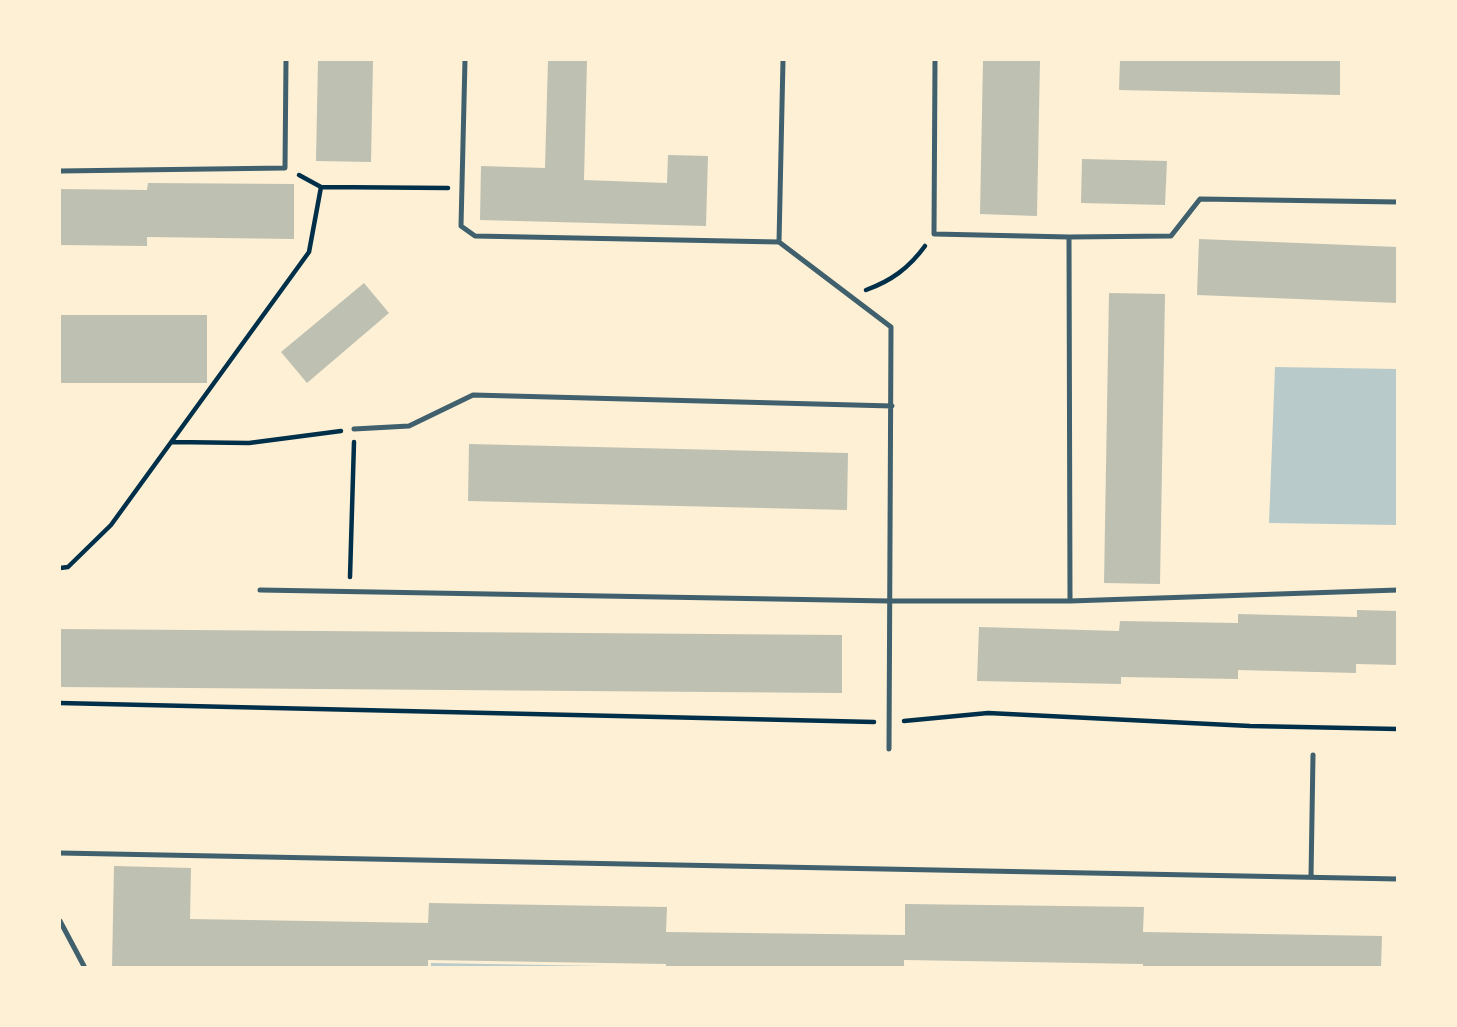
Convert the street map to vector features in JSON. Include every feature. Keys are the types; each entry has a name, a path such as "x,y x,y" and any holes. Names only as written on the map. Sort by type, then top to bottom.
{"lane":[{"path":"60,171 285,168 286,60"},
{"path":"465,60 461,226 475,236 779,242 891,327 890,749"},
{"path":"779,242 783,60"},
{"path":"935,60 934,234 1171,236 1200,199 1398,202"},
{"path":"1069,237 1070,601"},
{"path":"354,429 410,426 473,395 891,406"},
{"path":"260,590 889,601 1070,601 1398,590"},
{"path":"1311,877 1313,755"},
{"path":"60,853 1398,879"},
{"path":"60,921 85,968"}],"path":[{"path":"285,168 321,187 462,188"},
{"path":"60,568 68,567 111,525 309,253 321,187"},
{"path":"849,296 887,282 914,262 934,234"},
{"path":"171,442 249,443 354,429 350,591"},
{"path":"60,703 890,722 988,713 1250,726 1398,729"}],"shaded area":[{"path":"1275,367 1397,369 1397,525 1269,523"},
{"path":"431,963 661,967 431,968"}],"building":[{"path":"318,60 373,60 371,162 316,161"},
{"path":"548,60 587,60 584,180 667,183 668,155 708,156 706,226 480,220 481,166 545,168"},
{"path":"983,60 1040,60 1037,216 980,214"},
{"path":"1120,60 1340,60 1340,95 1119,90"},
{"path":"1082,159 1167,161 1165,205 1081,203"},
{"path":"148,183 294,184 294,239 147,237 147,246 60,245 60,189 147,190"},
{"path":"1199,239 1398,247 1398,303 1197,295"},
{"path":"364,283 389,313 307,383 281,352"},
{"path":"1109,293 1165,294 1160,584 1104,583"},
{"path":"60,315 207,315 207,383 60,383"},
{"path":"469,444 848,453 847,510 468,501"},
{"path":"1357,610 1398,611 1398,665 1356,664 1356,673 1238,670 1238,679 1121,677 1121,684 977,681 979,627 1119,631 1120,621 1238,623 1238,614 1357,617"},
{"path":"60,629 842,635 842,693 60,687"},
{"path":"114,866 191,868 190,919 428,923 429,903 667,907 666,932 905,935 905,904 1144,907 1143,932 1382,936 1381,968 1143,968 1143,964 904,960 904,968 666,968 666,964 428,960 428,968 112,968"}]}
